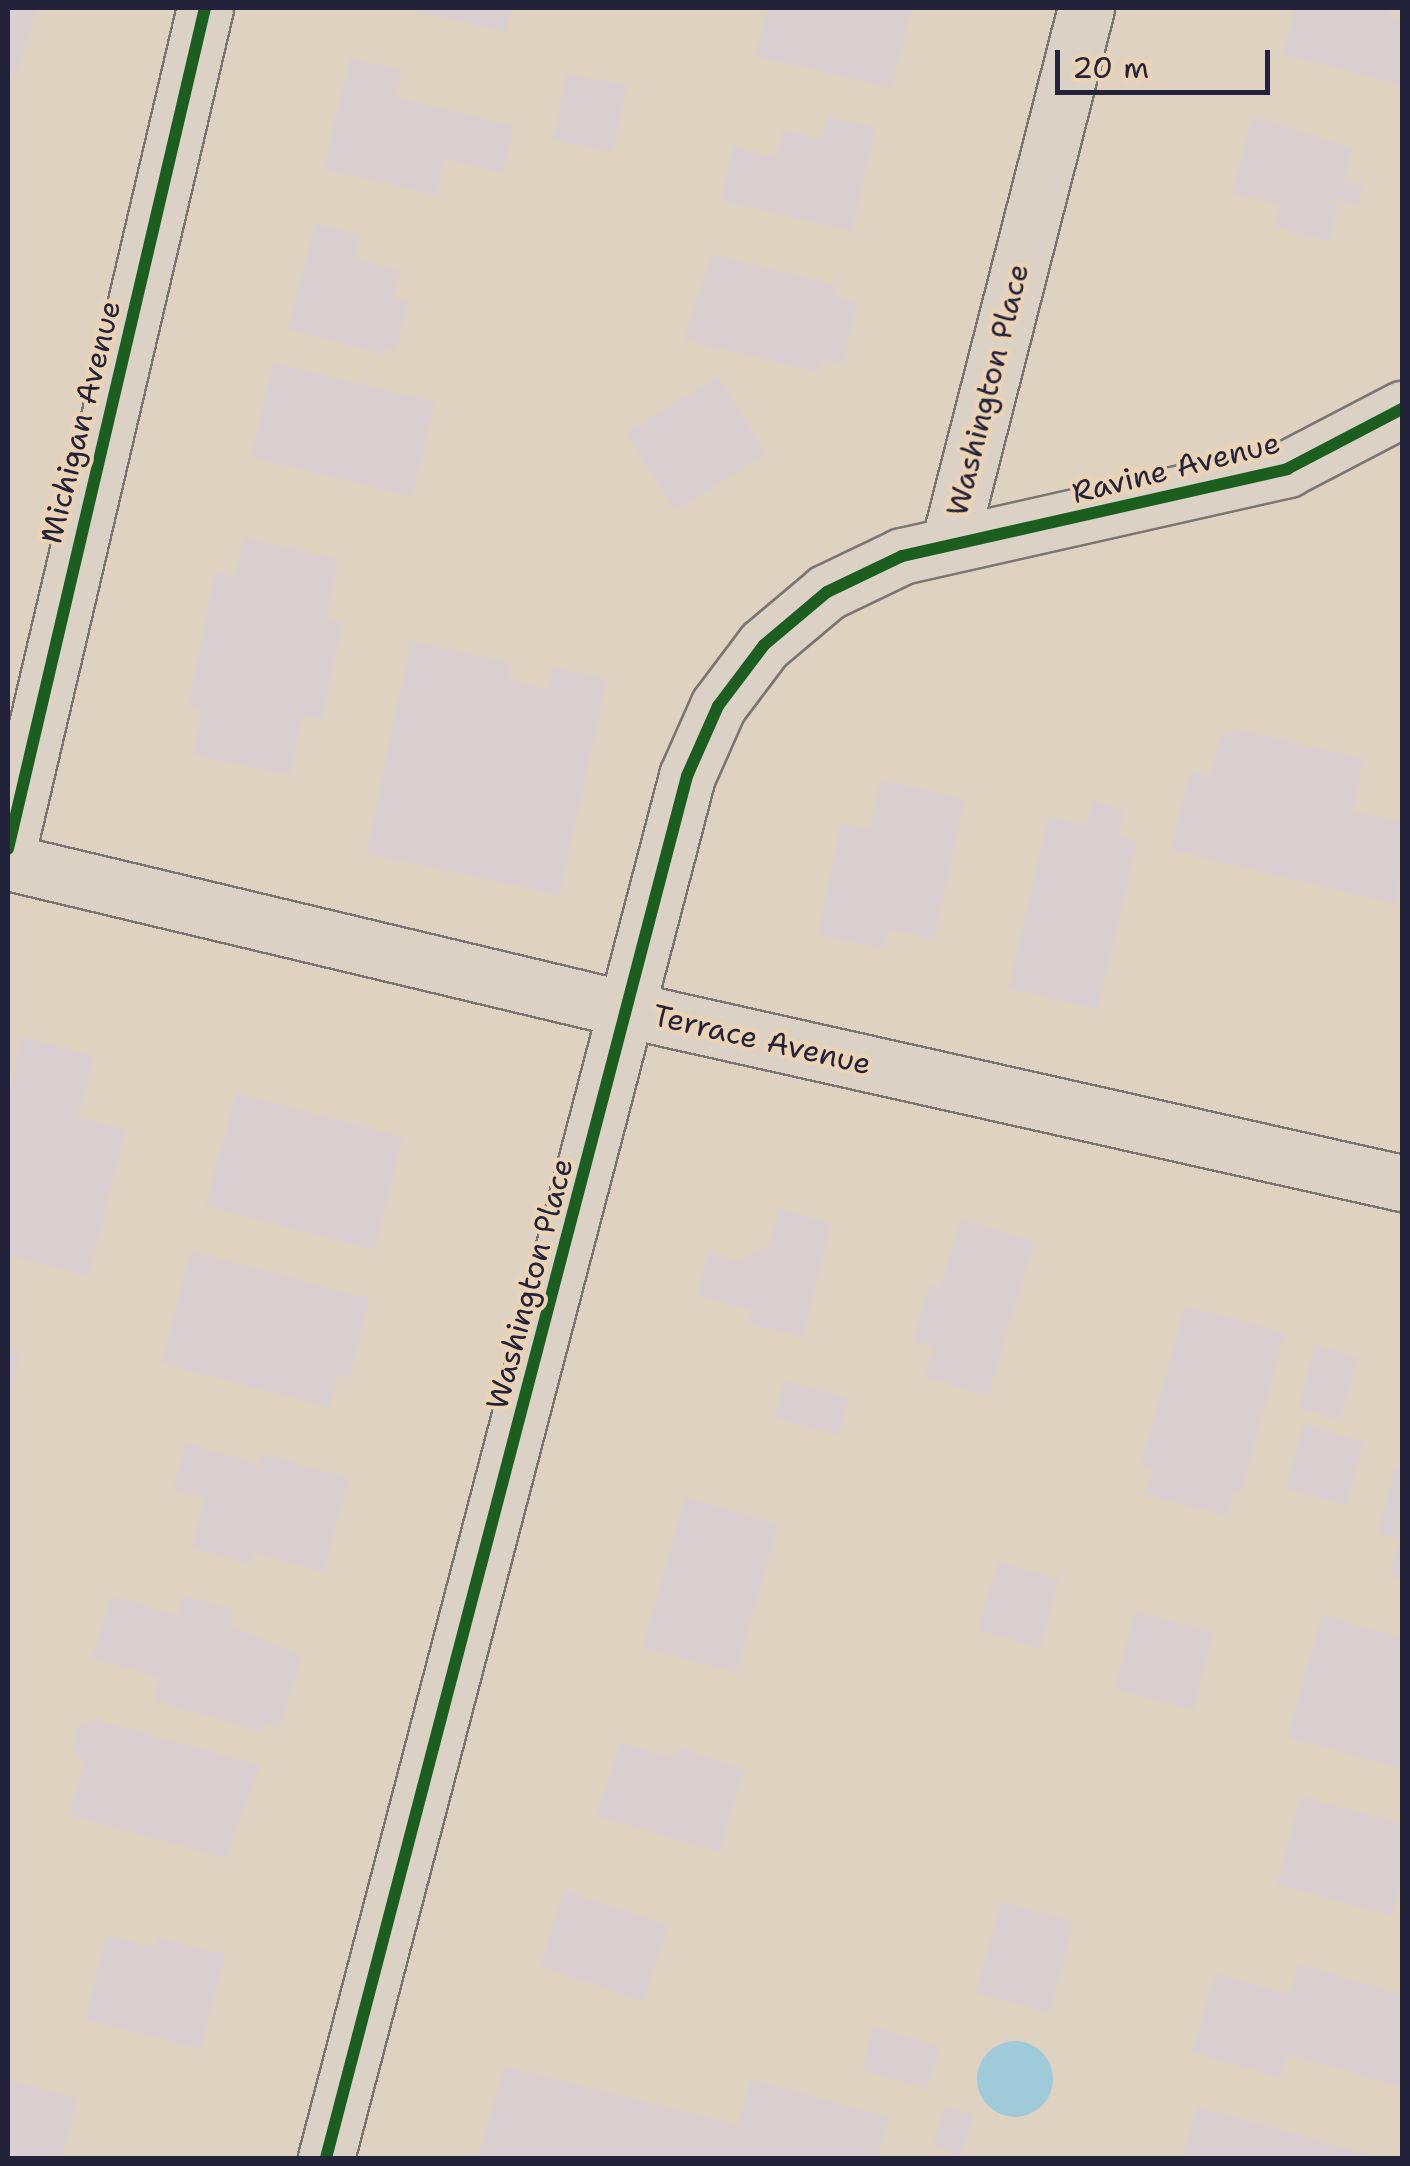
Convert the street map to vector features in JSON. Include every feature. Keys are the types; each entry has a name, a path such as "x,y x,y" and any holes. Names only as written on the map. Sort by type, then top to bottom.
{"street":[{"name":"Michigan Avenue","path":"8,849 204,8"},
{"name":"Washington Place","path":"326,2158 629,1010 687,776 718,706 764,645 828,592 902,556 949,544 1086,8"},
{"name":"Ravine Avenue","path":"949,544 1287,469 1402,408"},
{"name":"Terrace Avenue","path":"8,862 629,1010 1402,1183"}],"water":[{"path":"1015,2041 1042,2052 1053,2079 1042,2106 1015,2117 988,2106 977,2079 988,2052"}],"building":[{"path":"8,8 37,8 15,76 8,75"},
{"path":"402,8 512,8 506,32"},
{"path":"768,8 911,8 892,88 756,56"},
{"path":"1295,8 1390,8 1388,17 1402,21 1402,85 1283,54"},
{"path":"350,58 402,70 396,97 514,126 502,173 444,159 436,195 324,169"},
{"path":"566,74 627,85 613,152 554,140"},
{"path":"827,117 875,127 852,231 721,200 732,147 777,158 783,130 822,139"},
{"path":"1252,117 1352,148 1344,181 1363,185 1357,205 1339,201 1329,241 1275,227 1280,205 1232,193"},
{"path":"315,224 360,235 354,258 400,271 394,297 408,301 396,350 387,347 384,354 288,329"},
{"path":"712,255 836,285 833,296 857,302 843,364 821,359 818,372 684,340"},
{"path":"273,363 435,402 412,496 251,457"},
{"path":"718,377 766,454 675,511 626,433"},
{"path":"244,538 338,559 326,619 342,622 322,719 302,715 290,775 193,755 202,710 188,706 215,572 235,577"},
{"path":"411,641 511,663 508,680 548,689 553,667 607,679 559,895 366,853"},
{"path":"1236,729 1364,759 1352,811 1402,822 1397,904 1171,850 1190,771 1210,776 1219,741"},
{"path":"880,780 965,799 934,939 888,929 884,949 818,934 841,824 870,830"},
{"path":"1092,801 1124,809 1118,836 1137,841 1098,1009 1009,988 1048,817 1086,825"},
{"path":"22,1037 94,1056 78,1117 125,1130 89,1276 8,1255 8,1098"},
{"path":"236,1093 403,1137 374,1250 206,1206"},
{"path":"779,1209 831,1223 803,1337 749,1324 752,1310 697,1296 707,1253 741,1261 771,1243"},
{"path":"961,1219 1034,1242 988,1396 925,1377 934,1348 913,1341 929,1285 940,1288"},
{"path":"191,1251 369,1299 350,1377 338,1374 330,1408 162,1363"},
{"path":"1185,1306 1285,1333 1241,1492 1234,1491 1226,1516 1145,1494 1153,1469 1141,1466"},
{"path":"1315,1345 1358,1357 1340,1420 1299,1408"},
{"path":"8,1350 20,1353 9,1400 8,1400"},
{"path":"784,1381 848,1398 839,1435 775,1418"},
{"path":"1303,1425 1364,1441 1346,1505 1286,1489"},
{"path":"186,1443 259,1464 262,1454 349,1478 323,1572 253,1552 250,1564 192,1548 205,1499 173,1490"},
{"path":"1395,1467 1402,1469 1402,1580 1390,1576 1400,1539 1378,1533"},
{"path":"685,1497 778,1525 736,1673 643,1647"},
{"path":"998,1562 1059,1579 1040,1648 978,1630"},
{"path":"182,1595 234,1610 229,1625 302,1656 279,1729 263,1724 261,1732 154,1700 160,1678 92,1658 111,1596 177,1615"},
{"path":"1135,1611 1213,1633 1193,1710 1115,1689"},
{"path":"1322,1615 1402,1638 1402,1769 1288,1737"},
{"path":"96,1720 260,1765 225,1858 70,1815 84,1762 72,1746 77,1727"},
{"path":"620,1742 673,1758 677,1748 744,1769 719,1852 597,1816"},
{"path":"1301,1796 1402,1824 1402,1878 1392,1916 1277,1884"},
{"path":"564,1891 668,1925 643,2001 540,1966"},
{"path":"1001,1902 1074,1922 1049,2013 976,1993"},
{"path":"106,1936 155,1947 158,1938 225,1955 200,2049 85,2019"},
{"path":"1299,1964 1402,1995 1401,2087 1287,2054 1280,2078 1192,2052 1216,1973 1289,1995"},
{"path":"873,2027 940,2046 927,2089 862,2070"},
{"path":"504,2067 738,2125 751,2080 889,2117 878,2158 478,2158"},
{"path":"8,2080 77,2098 62,2158 8,2158"},
{"path":"946,2106 974,2115 960,2156 932,2146"},
{"path":"1197,2107 1370,2155 1183,2158"}],"cycle path":[{"path":"8,849 205,8"},
{"path":"326,2158 687,776 718,706 764,645 827,592 902,556 1287,469 1402,409"}]}
